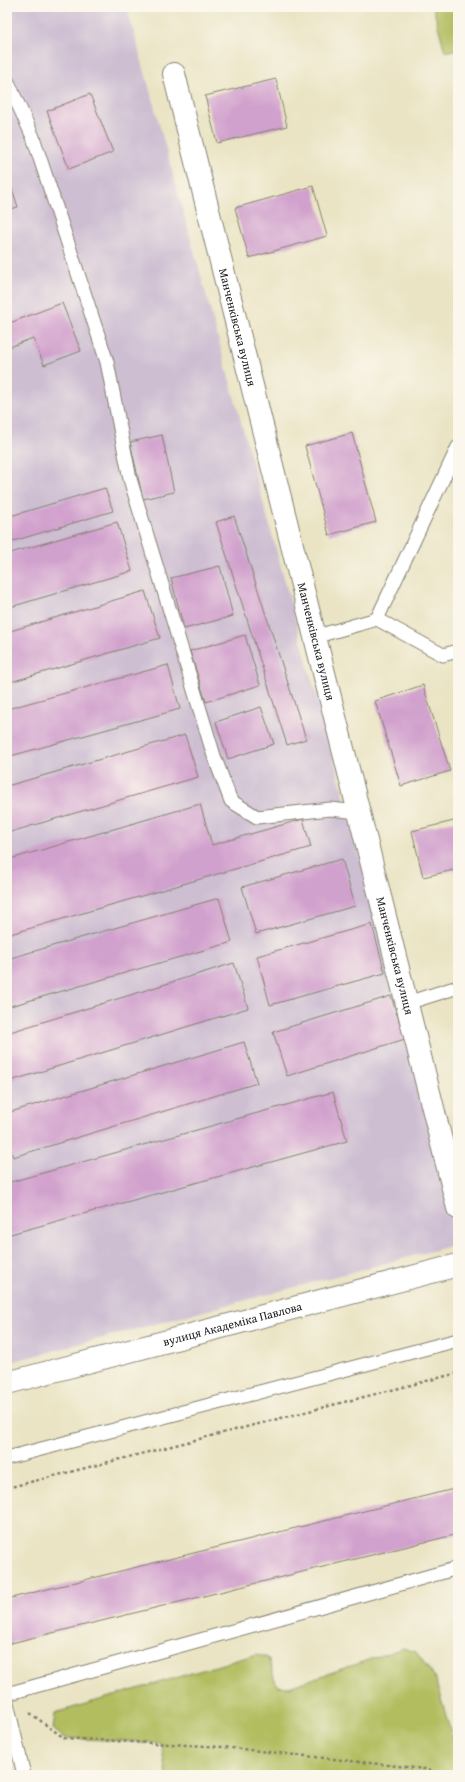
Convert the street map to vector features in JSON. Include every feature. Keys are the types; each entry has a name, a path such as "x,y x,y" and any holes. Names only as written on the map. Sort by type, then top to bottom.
{"street":[{"name":"Манченківська вулиця","path":"174,74 458,1208"},
{"name":"вулиця Академіка Павлова","path":"7,1383 458,1264"}],"lane":[{"path":"7,80 34,137 107,362 130,479 214,756 231,801 257,817 330,809 358,812"},
{"path":"378,619 458,447"},
{"path":"314,637 378,619 443,655 458,651"},
{"path":"407,1003 458,987"},
{"path":"7,1458 458,1340"},
{"path":"7,1694 458,1568"},
{"path":"7,1703 24,1775"}],"path":[{"path":"7,1488 458,1373"},
{"path":"24,1708 64,1738 223,1747 425,1769 446,1775"}],"shaded area":[{"path":"7,7 127,7 458,1211 458,1244 7,1363"}],"green space":[{"path":"433,7 458,7 458,49 445,52"},
{"path":"403,1648 416,1652 434,1676 458,1755 458,1775 166,1775 161,1743 64,1738 53,1729 55,1713 257,1654 268,1658 277,1686 289,1687"}],"building":[{"path":"276,79 287,126 217,143 205,96"},
{"path":"90,94 113,152 69,169 47,111"},
{"path":"7,173 18,207 7,210"},
{"path":"313,186 327,236 249,258 235,208"},
{"path":"62,303 81,351 44,365 33,338 7,348 7,324"},
{"path":"352,433 376,522 329,535 305,446"},
{"path":"162,435 174,492 143,499 130,442"},
{"path":"105,488 113,511 7,543 7,517"},
{"path":"234,516 306,739 287,745 216,522"},
{"path":"117,522 132,571 7,608 7,554"},
{"path":"220,566 233,616 184,629 171,578"},
{"path":"145,591 160,638 7,683 7,632"},
{"path":"245,635 260,685 206,702 190,651"},
{"path":"168,665 180,709 7,757 7,709"},
{"path":"423,685 450,771 401,786 375,701"},
{"path":"261,707 274,744 228,759 216,722"},
{"path":"185,735 198,777 7,833 7,786"},
{"path":"200,804 212,845 303,819 311,847 7,935 7,860"},
{"path":"458,820 458,869 423,877 412,831"},
{"path":"342,859 355,906 256,934 242,887"},
{"path":"219,898 232,942 7,1007 7,959"},
{"path":"372,924 385,973 270,1005 257,956"},
{"path":"234,963 248,1008 7,1082 7,1033"},
{"path":"391,996 405,1039 287,1076 273,1032"},
{"path":"244,1042 257,1083 13,1157 7,1138 7,1113"},
{"path":"333,1092 347,1141 7,1235 7,1183"},
{"path":"458,1488 458,1534 7,1644 7,1599"}]}
